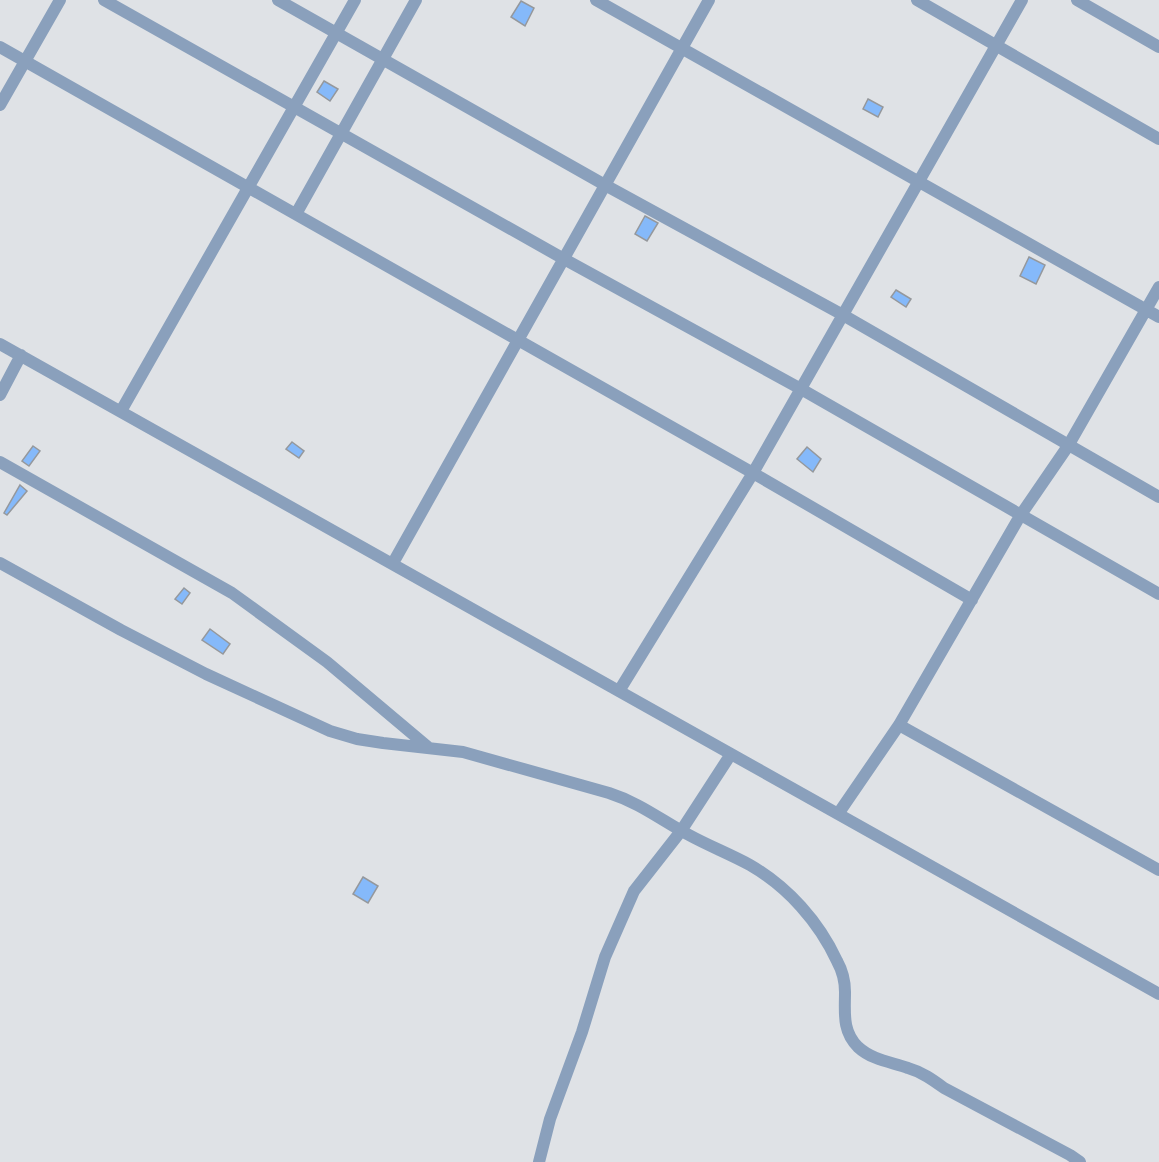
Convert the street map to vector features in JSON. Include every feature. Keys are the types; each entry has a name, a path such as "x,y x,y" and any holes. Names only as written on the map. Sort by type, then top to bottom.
{"street":[{"path":"0,105 60,0"},
{"path":"105,0 564,259 801,389 1159,594"},
{"path":"278,0 843,315 1159,497"},
{"path":"121,411 355,0"},
{"path":"296,214 416,0"},
{"path":"596,0 1159,317"},
{"path":"393,563 709,0"},
{"path":"917,0 1159,139"},
{"path":"619,691 753,473 1023,0"},
{"path":"1077,0 1159,47"},
{"path":"0,47 753,473 972,600"},
{"path":"838,814 899,725 1020,516 1068,446 1159,286"},
{"path":"0,344 1159,994"},
{"path":"0,395 21,356"},
{"path":"0,462 232,593 327,662 428,747"},
{"path":"0,563 206,674 330,731 366,741 463,752 629,799 681,831 748,864 786,890 827,943 838,963 846,990 845,1027 858,1047 874,1058 909,1068 929,1077 944,1088 1080,1162"},
{"path":"899,725 1159,870"},
{"path":"539,1162 550,1119 582,1032 605,957 634,891 681,831 731,754"}],"building":[{"path":"521,1 534,8 525,26 511,17"},
{"path":"324,81 338,89 330,101 317,92"},
{"path":"868,99 883,107 878,117 863,109"},
{"path":"645,216 658,223 647,241 635,234"},
{"path":"1029,257 1045,265 1036,284 1020,276"},
{"path":"896,290 911,299 906,307 891,297"},
{"path":"292,442 304,451 299,458 286,449"},
{"path":"33,446 40,451 29,466 22,461"},
{"path":"807,447 821,459 813,472 797,459"},
{"path":"20,485 27,491 7,515 4,513"},
{"path":"184,588 190,593 182,604 175,599"},
{"path":"210,629 230,644 223,654 202,640"},
{"path":"363,877 378,886 368,903 353,894"}]}
